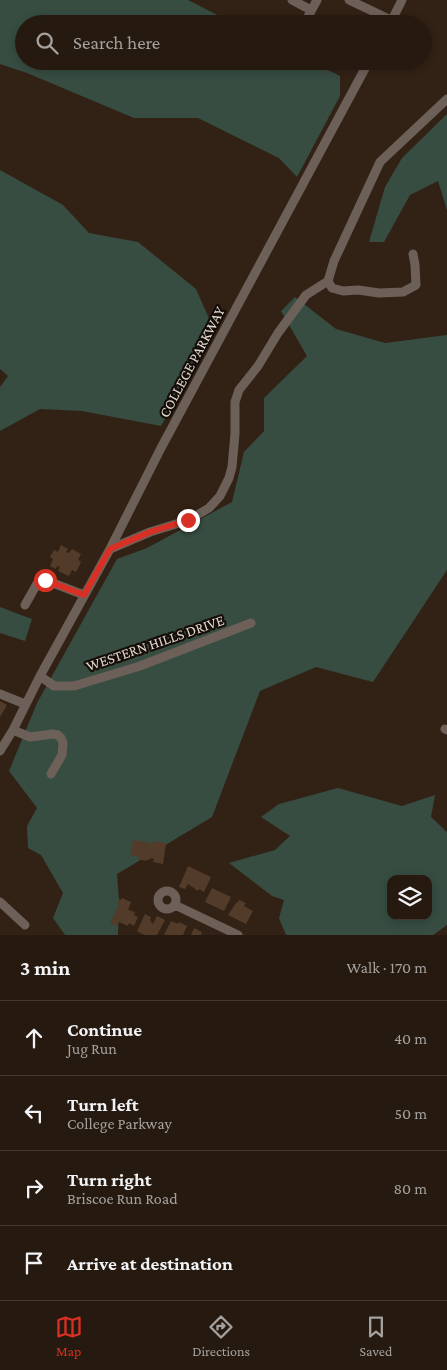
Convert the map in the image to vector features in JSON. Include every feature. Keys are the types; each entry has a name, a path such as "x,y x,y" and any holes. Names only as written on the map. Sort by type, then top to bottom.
{"street":[{"path":"292,0 311,10"},
{"path":"308,15 317,0"},
{"path":"349,0 377,15"},
{"path":"394,15 402,0"},
{"name":"COLLEGE PARKWAY","path":"0,751 110,549 166,438 364,70"},
{"path":"110,549 150,532 188,520 209,508 220,496 232,467 235,402 240,390 306,295 328,281 334,261 380,162 447,99"},
{"path":"328,281 332,288 343,291 403,292 416,284 415,265 412,254"},
{"path":"26,605 38,582 45,580 84,595"},
{"name":"WESTERN HILLS DRIVE","path":"40,676 54,686 74,686 140,666 251,623"},
{"path":"0,694 26,704"},
{"path":"13,730 30,737 53,734 61,738 63,742 62,755 51,774"},
{"path":"0,902 25,925"},
{"path":"175,905 238,935"}],"green space":[{"path":"0,0 188,0 217,15 15,15 15,69 0,64"},
{"path":"18,70 328,70 340,76 340,96 297,177 279,158 198,118 134,118"},
{"path":"447,114 447,210 438,181 410,195 384,242 369,242 385,187 402,158"},
{"path":"0,170 63,205 89,233 138,242 196,289 214,330 209,344 161,426 82,411 40,409 0,431 0,387 8,376 0,369"},
{"path":"295,297 336,329 385,343 447,335 447,570 373,682 316,667 260,691 212,817 117,874 119,901 118,935 65,935 53,918 63,893 41,855 28,848 27,826 37,808 9,771 37,703 117,559 147,548 232,502 244,452 264,431 264,398 307,356 281,311"},
{"path":"0,607 32,619 25,641 0,633"},
{"path":"338,788 402,806 435,795 431,817 447,832 447,925 433,935 286,935 279,918 284,900 272,896 229,863 275,850 290,836 261,817 279,804"}],"building":[{"path":"61,545 68,549 66,552 69,553 72,549 81,554 78,560 81,562 76,572 72,570 69,576 58,571 60,567 57,566 56,569 50,566 53,559 50,557 54,550 58,552"},
{"path":"0,701 7,705 0,717"},
{"path":"133,840 152,844 153,841 166,843 163,864 153,862 154,859 150,858 147,861 130,855"},
{"path":"188,866 211,877 204,892 199,889 198,891 188,884 185,889 179,887"},
{"path":"212,888 231,897 224,911 205,902"},
{"path":"122,898 131,902 128,910 135,912 134,915 138,917 134,926 129,923 128,926 119,922 117,926 110,923 119,904 117,903"},
{"path":"239,900 246,903 244,906 253,911 246,924 228,915"},
{"path":"145,914 151,917 150,920 153,924 157,916 165,920 157,935 144,935 137,931"},
{"path":"171,921 187,926 183,935 164,935"},
{"path":"194,928 202,932 201,935 191,935"}],"route":[{"path":"45,580 84,595 110,549 150,532 188,520"}]}
